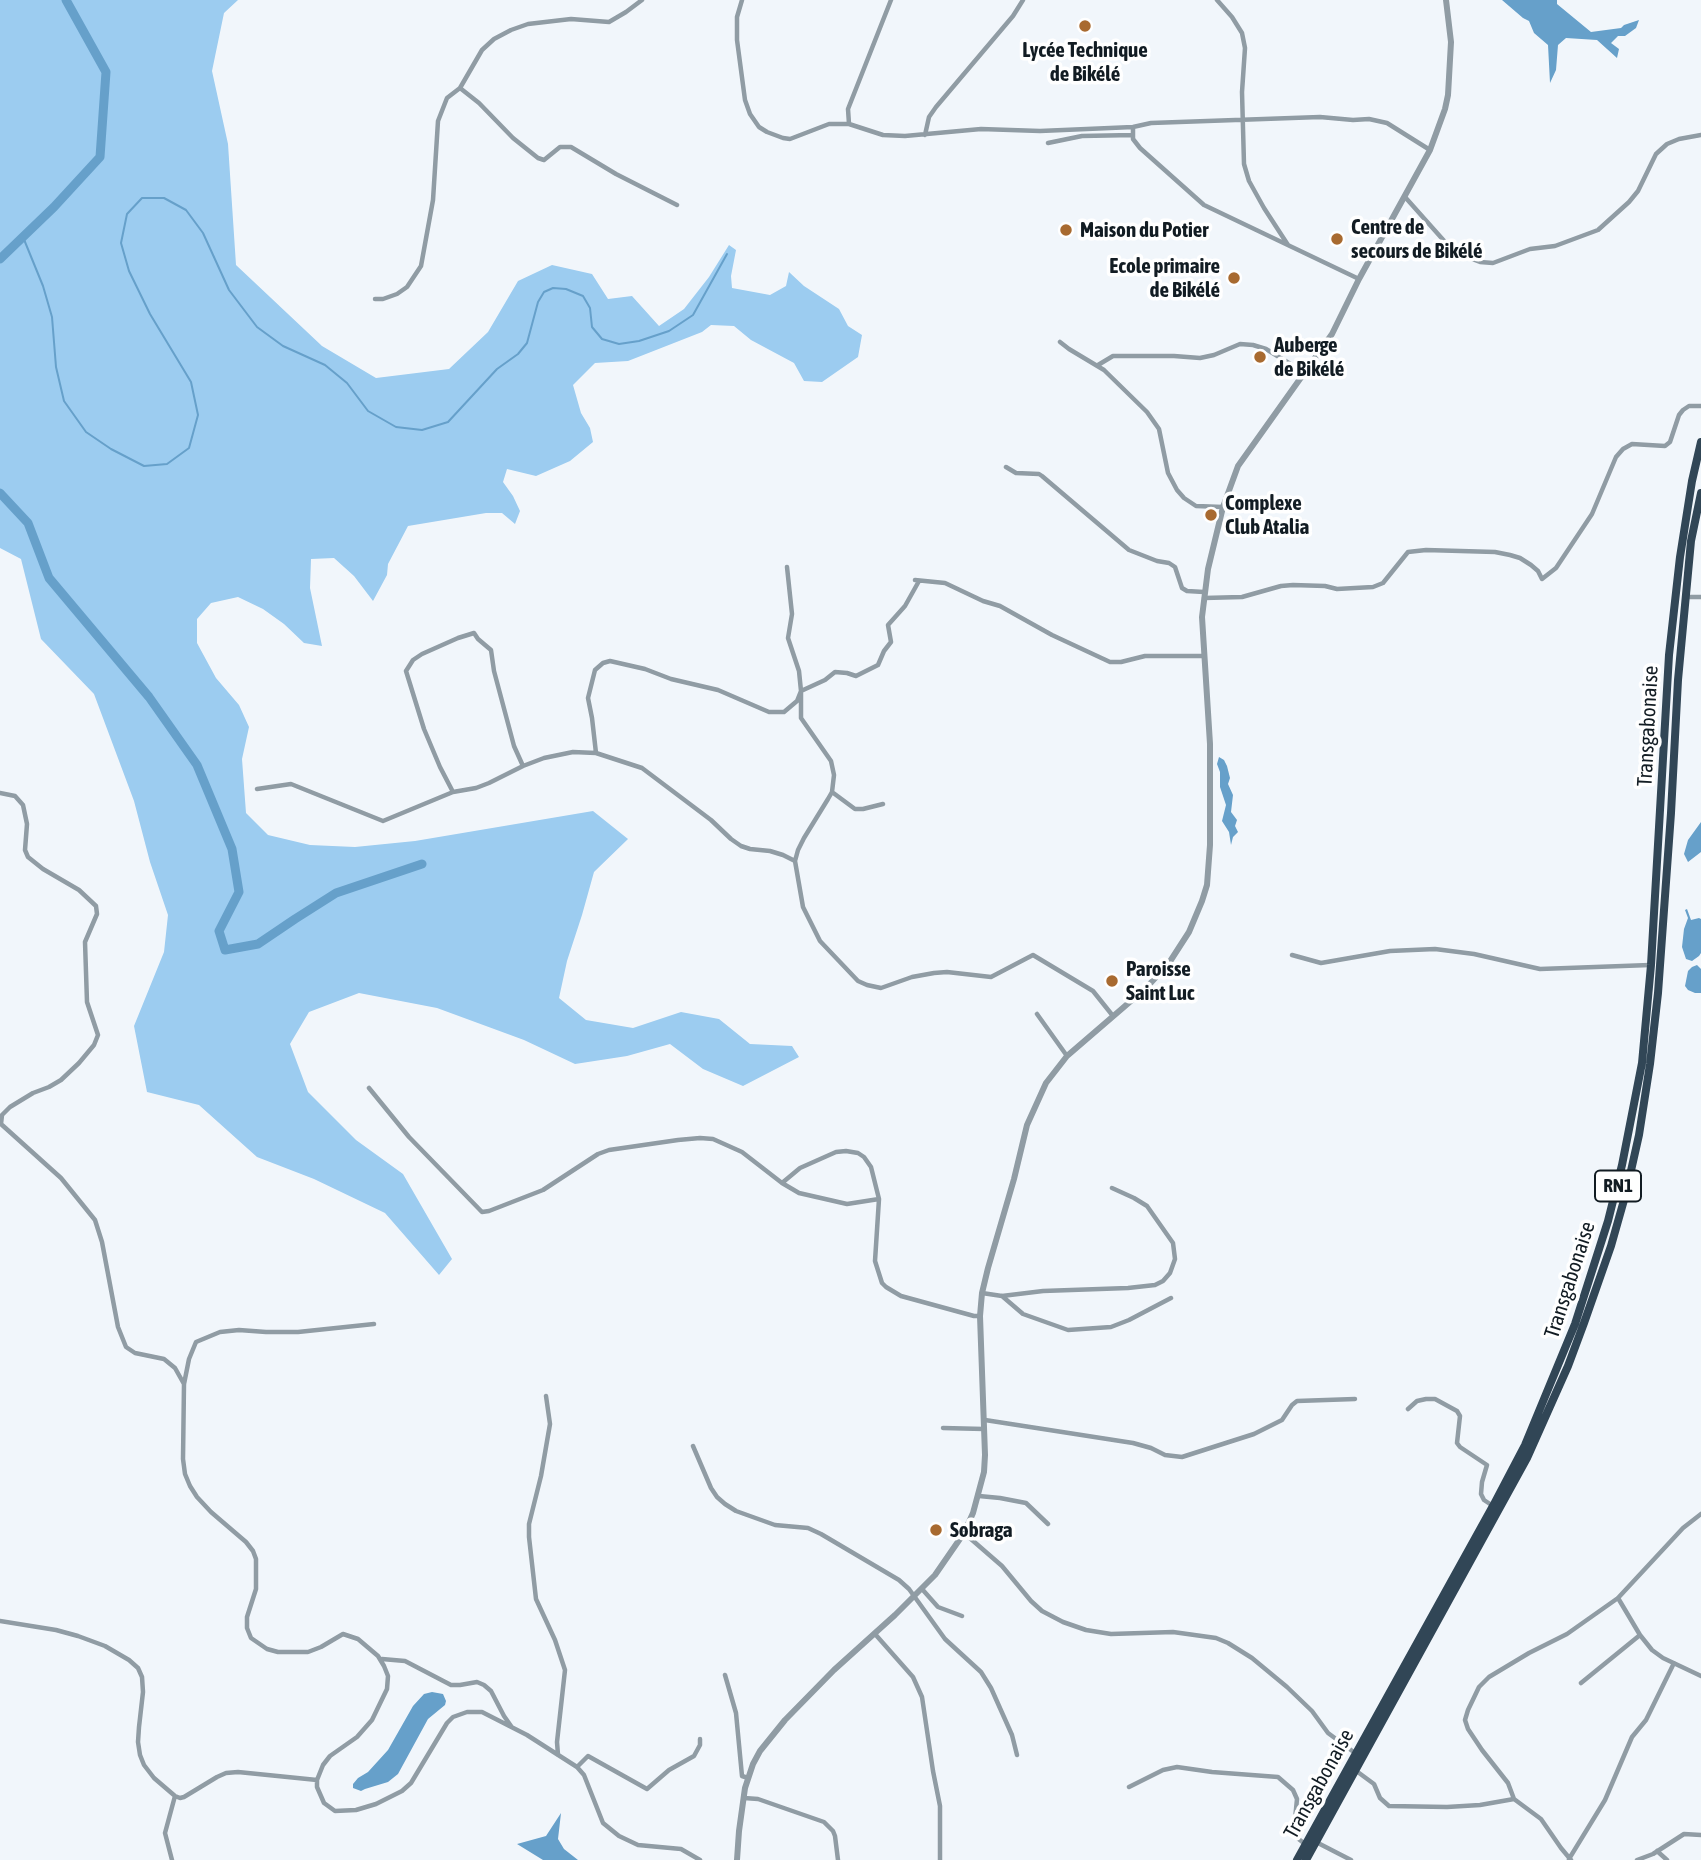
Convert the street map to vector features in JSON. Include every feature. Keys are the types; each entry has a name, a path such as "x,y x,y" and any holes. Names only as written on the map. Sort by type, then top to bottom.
{"highway":[{"name":"Transgabonaise","path":"1306,1860 1517,1478 1568,1366 1611,1246 1634,1158 1650,1064 1670,655 1680,557 1701,442"},
{"name":"Transgabonaise","path":"1297,1860 1525,1445 1559,1367 1608,1221 1628,1141 1655,965 1671,813 1678,680 1691,541 1701,492"}],"street":[{"path":"375,299 397,294 407,287 421,266 433,200 438,121 447,97 460,88 482,50 494,39 528,24 571,19 609,22 642,0"},
{"path":"742,0 737,28 741,84 745,100 759,127 790,139 829,124 849,124 883,135 925,135 981,129 1040,131 1133,127 1150,123 1320,117 1369,119 1387,123 1430,150"},
{"path":"849,124 848,109 891,0"},
{"path":"925,135 929,117 936,107 1013,16 1023,0"},
{"path":"1217,0 1242,33 1245,48 1242,77 1244,164 1264,208 1289,245"},
{"path":"737,1860 743,1798 756,1757 774,1731 834,1670 922,1589 964,1533 979,1496 984,1472 985,1429 980,1316 982,1293 1027,1125 1046,1083 1067,1056 1146,988 1169,963 1193,924 1207,885 1210,845 1210,744 1202,617 1212,546 1238,466 1332,334 1430,150 1448,95 1451,42 1446,0"},
{"path":"460,88 538,158 544,160 559,147 571,147 677,205"},
{"path":"1133,127 1135,143 1204,205 1359,279"},
{"path":"1048,143 1082,136 1133,135"},
{"path":"1405,197 1446,243 1467,257 1480,262 1493,262 1530,249 1555,246 1598,230 1638,191 1656,154 1667,144 1701,135"},
{"path":"1060,342 1098,365 1129,393 1154,421 1159,429 1168,473 1184,498 1196,506 1223,507"},
{"path":"1098,365 1113,356 1200,358 1240,344 1266,349 1305,373"},
{"path":"1006,467 1016,473 1039,474 1129,550 1169,563 1175,567 1182,588 1204,595 1242,597 1293,585 1337,589 1373,587 1383,583 1408,552 1426,550 1495,552 1510,555 1531,565 1542,579 1556,568 1592,513 1616,457 1623,449 1632,444 1665,446 1670,442 1683,410 1689,406 1701,407"},
{"path":"787,567 792,614 788,638 799,671 801,718 831,761 834,775 832,792 804,838 795,861 803,908 820,942 858,981 881,988 912,977 934,973 991,977 1033,955 1093,991 1113,1016"},
{"path":"596,753 588,698 595,670 603,663 610,661 645,669 671,679 718,690 769,712 780,713 790,710 801,691 825,680 835,672 856,676 878,665 891,642 888,625 905,606 917,581 943,582 1000,606 1052,635 1110,662 1145,656 1203,656"},
{"path":"1686,597 1701,597"},
{"path":"453,792 439,767 424,729 406,671 413,660 422,654 458,638 474,633 491,650 514,747 523,766"},
{"path":"257,789 291,784 383,821 453,792 489,783 523,766 554,755 596,753 642,768 741,846 770,851 795,861"},
{"path":"832,792 855,809 883,804"},
{"path":"0,793 15,796 23,804 26,813 25,850 28,857 79,890 96,906 97,914 85,942 87,1002 97,1035 94,1045 61,1080 10,1107 2,1115 1,1124 61,1178 95,1220 102,1242 118,1327 126,1347 135,1353 164,1359 175,1368 184,1384"},
{"path":"1292,955 1321,963 1391,951 1435,949 1475,954 1540,969 1655,965"},
{"path":"1037,1014 1067,1056"},
{"path":"369,1088 409,1138 482,1212 543,1190 598,1154 609,1150 701,1138 725,1143 742,1152 799,1194 846,1204 879,1199"},
{"path":"782,1183 800,1168 836,1152 858,1153 864,1157 870,1167 879,1199 875,1261 878,1275 886,1287 917,1301 980,1316"},
{"path":"982,1293 1002,1296 1043,1291 1128,1288 1155,1285 1163,1281 1170,1273 1175,1259 1173,1243 1147,1206 1112,1188"},
{"path":"1002,1296 1023,1314 1068,1330 1111,1327 1171,1298"},
{"path":"374,1325 298,1332 220,1332 196,1342 184,1384 185,1474 197,1497 246,1542 256,1559 256,1589 247,1617 251,1638 267,1649 278,1652 308,1652 343,1634 358,1639 382,1659 388,1676 387,1689 372,1720 357,1737 330,1756 323,1765 317,1780 319,1795 328,1808 335,1811 356,1810 393,1796 411,1783 453,1717 467,1712 482,1712 513,1728 584,1775 603,1823 619,1836 638,1845 681,1849 700,1860"},
{"path":"546,1396 550,1424 529,1524 529,1537 536,1599 565,1670 557,1742 558,1756"},
{"path":"985,1420 1133,1443 1165,1455 1182,1457 1254,1434 1282,1420 1297,1401 1356,1399"},
{"path":"1408,1409 1417,1401 1435,1399 1457,1411 1461,1416 1457,1443 1487,1465 1481,1494 1484,1500 1493,1506"},
{"path":"943,1428 985,1429"},
{"path":"693,1446 711,1488 725,1504 736,1511 775,1525 808,1528 899,1580 944,1639 981,1672 1012,1735 1017,1755"},
{"path":"979,1496 1026,1503 1048,1524"},
{"path":"1674,1663 1646,1720 1632,1737 1605,1800 1570,1860 1541,1819 1514,1799 1508,1783 1468,1729 1465,1720 1471,1700 1489,1677 1567,1634 1618,1598 1683,1528 1701,1514"},
{"path":"964,1533 1002,1566 1042,1611 1063,1622 1086,1630 1111,1634 1173,1632 1216,1638 1228,1643 1252,1658 1287,1688 1312,1711 1328,1733 1356,1754"},
{"path":"922,1589 938,1607 962,1616"},
{"path":"1618,1598 1652,1650 1701,1676"},
{"path":"0,1621 78,1636 106,1646 138,1668 143,1692 138,1742 140,1755 154,1778 175,1796 184,1797 226,1773 317,1780"},
{"path":"875,1634 913,1677 922,1697 940,1806 940,1860"},
{"path":"1581,1683 1640,1635"},
{"path":"382,1659 405,1661 451,1685 477,1682 484,1685 491,1691 513,1728"},
{"path":"724,1675 736,1713 742,1776 748,1778"},
{"path":"576,1768 588,1756 647,1789 669,1770 694,1756 700,1739"},
{"path":"1129,1787 1163,1770 1177,1767 1279,1777 1293,1790 1297,1799 1294,1830 1296,1837 1306,1844"},
{"path":"1355,1770 1374,1784 1380,1798 1389,1805 1399,1807 1480,1805 1514,1799"},
{"path":"172,1860 165,1833 175,1796"},
{"path":"743,1798 758,1799 824,1822 835,1836 838,1860"},
{"path":"1637,1860 1684,1835 1701,1835"},
{"path":"1316,1842 1351,1860"},
{"path":"1657,1851 1667,1860"}],"shaded area":[{"path":"0,0 238,0 224,13 212,71 228,144 236,265 322,346 376,378 449,369 488,332 518,281 552,265 592,274 608,299 632,296 659,326 684,309 729,245 736,250 731,276 732,288 770,295 786,286 789,272 804,286 839,309 848,326 862,335 858,357 822,382 804,381 794,363 751,340 734,326 711,325 702,332 628,361 595,363 573,385 593,442 570,461 536,476 507,469 503,482 520,511 515,524 502,513 486,513 408,526 373,601 354,576 334,558 311,559 310,588 322,646 304,643 263,609 238,597 211,603 197,619 197,643 216,678 239,705 249,727 242,759 246,813 268,835 310,845 355,847 415,841 593,811 628,839 594,872 567,961 559,998 586,1020 633,1028 681,1012 719,1019 750,1044 792,1046 799,1057 743,1086 703,1069 670,1044 627,1056 575,1064 524,1040 437,1008 359,993 309,1012 290,1044 308,1092 356,1140 403,1174 452,1259 439,1275 385,1213 314,1179 257,1157 199,1105 147,1092 134,1026 164,952 168,915 150,862 134,801 94,694 41,639 21,559 0,548"},
{"path":"1502,0 1557,0 1557,4 1591,32 1621,28 1639,20 1636,28 1625,36 1618,36 1611,43 1619,49 1617,58 1597,40 1566,38 1558,45 1556,70 1550,83 1548,45 1534,33 1529,21"},
{"path":"1219,757 1227,766 1230,778 1228,784 1233,795 1231,812 1237,820 1235,826 1238,832 1231,845 1229,832 1222,821 1226,805 1220,787 1217,764"},
{"path":"1701,822 1701,852 1688,862 1684,854 1688,840"},
{"path":"1687,909 1691,920 1701,919 1701,953 1692,961 1686,959 1682,947 1688,918"},
{"path":"1697,965 1701,969 1701,993 1688,990 1685,986 1688,971"},
{"path":"424,1694 443,1694 445,1705 428,1719 398,1774 388,1782 361,1791 353,1788 358,1778 368,1772 388,1750 413,1706"},
{"path":"561,1813 558,1839 564,1849 578,1860 543,1860 517,1844 546,1836"}],"waterway":[{"path":"0,259 54,207 100,157 106,72 66,0"},
{"path":"23,237 43,286 52,317 56,367 64,401 86,432 144,466 167,464 189,448 198,415 191,382 150,314 129,271 121,243 127,214 142,198 164,198 186,210 203,233 229,290 257,327 283,346 325,365 347,383 368,411 396,427 422,430 448,422 497,369 518,354 527,343 538,302 544,292 553,288 566,289 583,296 590,308 592,327 602,339 619,344 639,341 669,331 693,315 727,254"},
{"path":"0,493 28,523 49,578 149,697 197,765 232,849 239,892 219,931 225,950 258,944 336,893 422,864"}],"place":[{"name":"Lycée Technique de Bikélé","path":"1085,26"},
{"name":"Maison du Potier","path":"1066,230"},
{"name":"Centre de secours de Bikélé","path":"1337,239"},
{"name":"Ecole primaire de Bikélé","path":"1234,278"},
{"name":"Auberge de Bikélé","path":"1260,357"},
{"name":"Complexe Club Atalia","path":"1211,515"},
{"name":"Paroisse Saint Luc","path":"1112,981"},
{"name":"Sobraga","path":"936,1530"}]}
